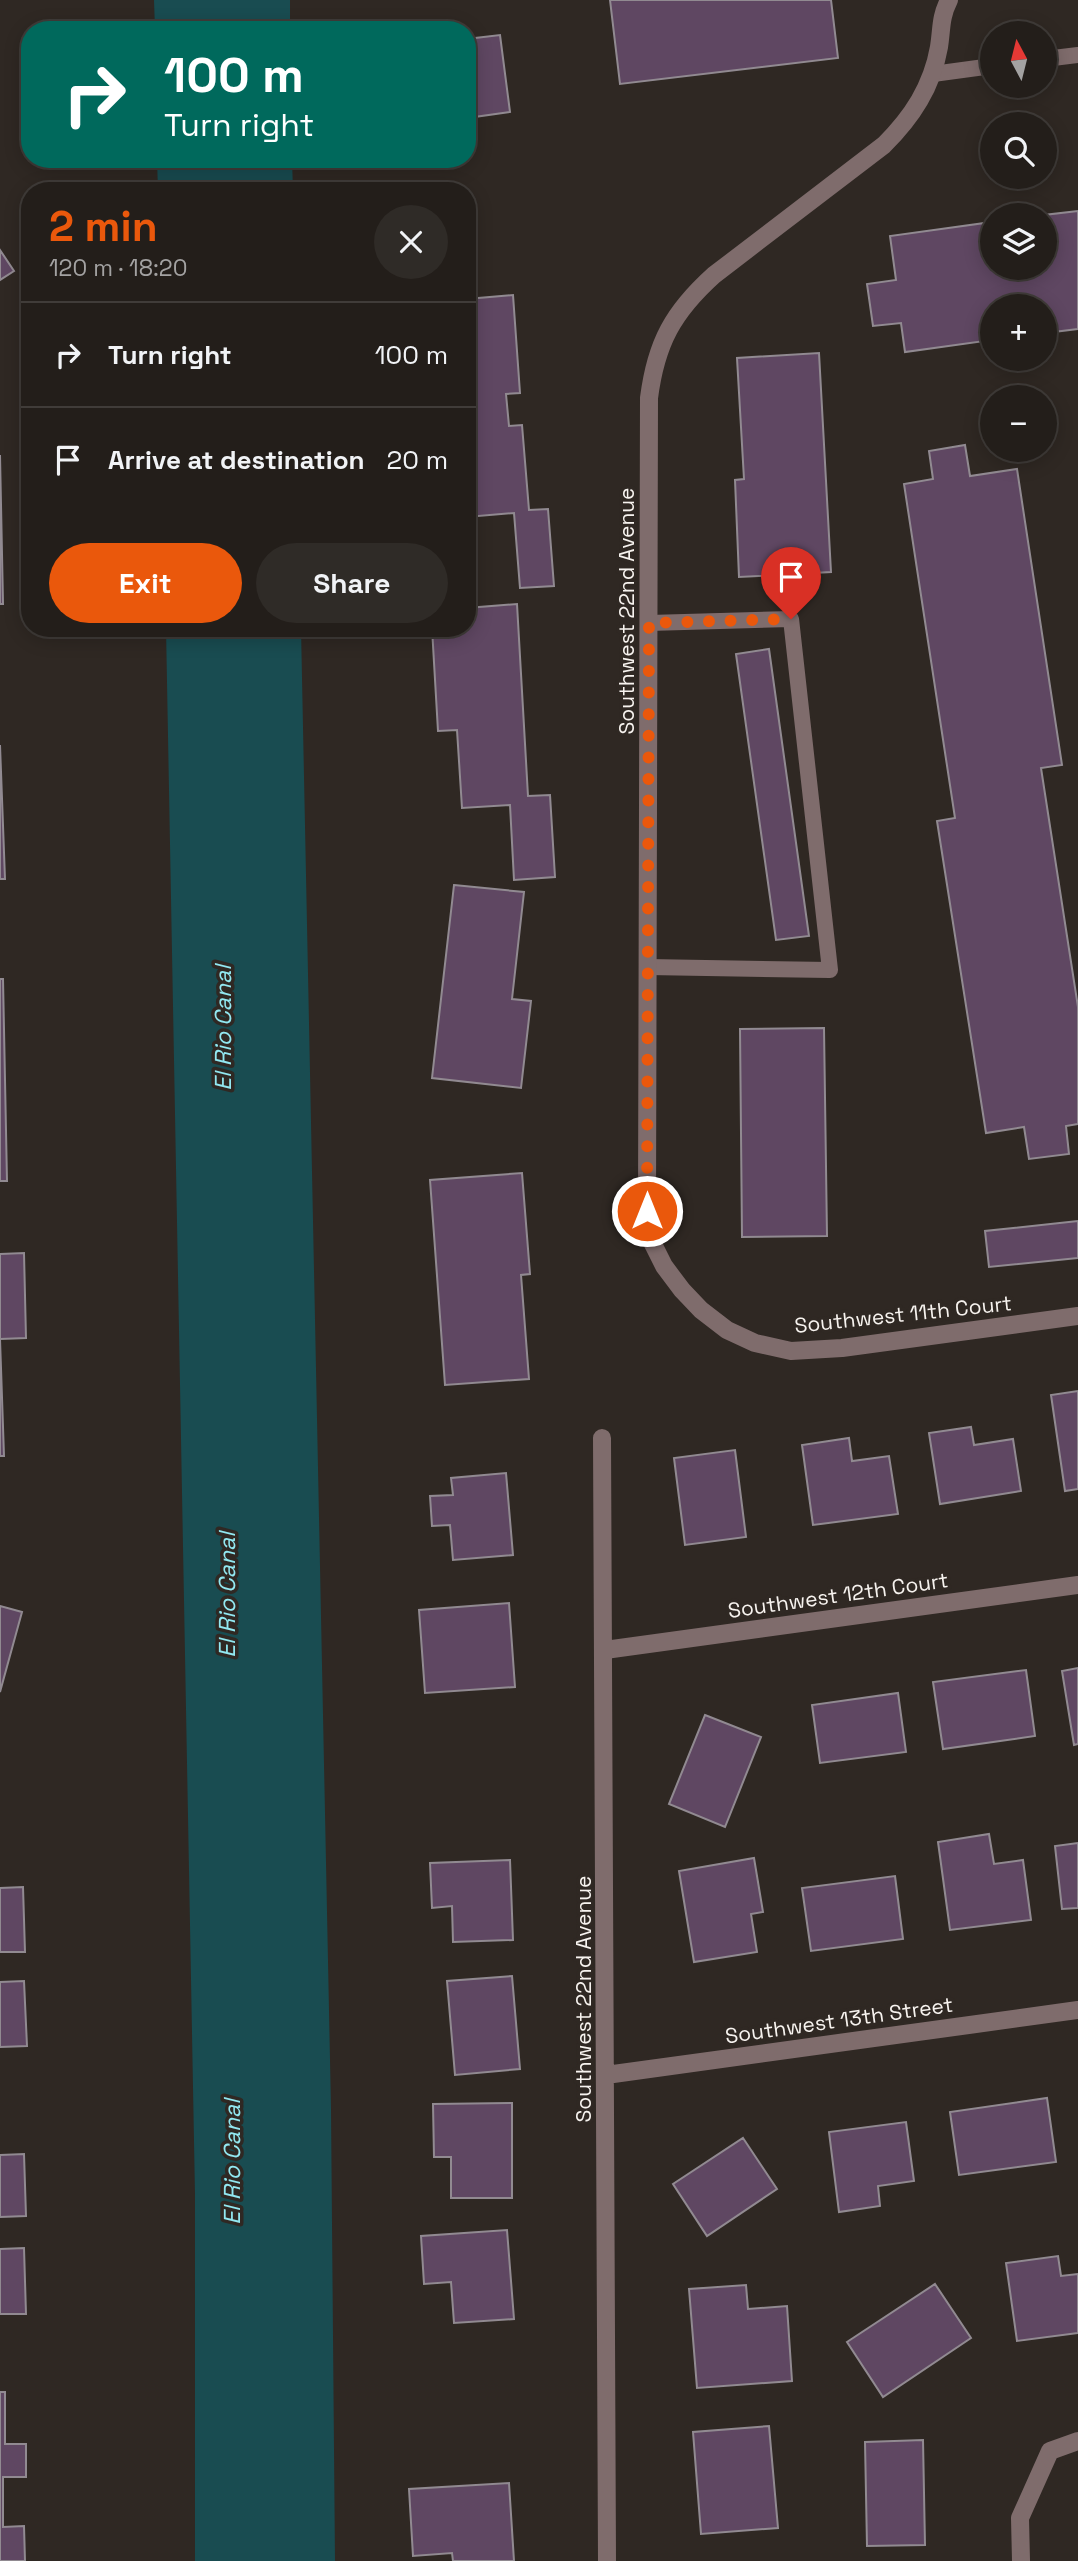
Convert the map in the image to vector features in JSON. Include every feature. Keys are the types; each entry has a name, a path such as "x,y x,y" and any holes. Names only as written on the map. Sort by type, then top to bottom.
{"street":[{"name":"Southwest 22nd Avenue","path":"701,1310 676,1282 651,1240 647,1211 649,398 653,370 675,316 693,294 713,275 884,145 905,125 933,74 941,17 949,0"},
{"name":"Southwest 11th Court","path":"701,1310 727,1329 755,1343 791,1351 842,1348 1078,1316"},
{"name":"Southwest 22nd Avenue","path":"602,1438 607,2561"},
{"name":"Southwest 12th Court","path":"605,1650 1078,1585"},
{"name":"Southwest 13th Street","path":"606,2075 1078,2010"},
{"path":"1021,2561 1020,2518 1050,2451 1078,2441"}],"lane":[{"path":"1057,58 1078,55"},
{"path":"933,74 980,68"},
{"path":"648,967 830,970 791,619 649,623"}],"water":[{"path":"154,0 290,0 290,21 155,21"},
{"path":"157,168 292,168 293,182 158,182"},
{"name":"El Rio Canal","path":"166,637 301,637 331,2109 335,2561 195,2561 195,2195"}],"building":[{"path":"610,0 831,0 838,58 620,84"},
{"path":"500,35 510,112 476,117 476,38"},
{"path":"1078,211 1078,329 1057,332 1057,294 980,294 980,342 905,352 901,323 873,326 867,284 896,280 890,236 980,224 980,280 1057,280 1057,213"},
{"path":"0,250 14,271 0,280"},
{"path":"513,295 520,393 506,394 509,426 522,425 529,510 548,509 554,586 520,588 514,513 476,516 476,298"},
{"path":"819,353 831,572 739,577 735,480 744,479 737,358"},
{"path":"965,445 970,476 1017,469 1062,765 1041,768 1078,1007 1078,1124 1066,1126 1069,1154 1029,1159 1024,1127 986,1133 937,821 955,818 904,484 933,479 929,451"},
{"path":"0,455 3,604 0,604"},
{"path":"517,604 528,796 550,795 555,877 514,880 510,805 462,808 457,730 438,731 433,637 476,637 476,607"},
{"path":"769,649 809,936 776,940 736,654"},
{"path":"0,745 5,879 0,879"},
{"path":"454,885 524,892 512,999 531,1001 521,1088 432,1078"},
{"path":"0,979 3,979 7,1181 0,1181"},
{"path":"824,1028 827,1236 742,1237 740,1029"},
{"path":"522,1173 530,1274 521,1275 529,1379 445,1385 430,1180"},
{"path":"1078,1221 1078,1258 989,1267 985,1231"},
{"path":"24,1253 26,1338 0,1339 0,1254"},
{"path":"0,1339 4,1456 0,1456"},
{"path":"1078,1391 1078,1489 1065,1491 1051,1395"},
{"path":"971,1427 974,1445 1013,1439 1021,1491 940,1504 929,1433"},
{"path":"849,1438 852,1461 889,1456 898,1514 813,1525 802,1445"},
{"path":"735,1450 746,1537 685,1545 674,1458"},
{"path":"506,1473 513,1555 453,1560 450,1525 432,1526 430,1496 453,1495 451,1478"},
{"path":"509,1603 515,1687 425,1693 419,1610"},
{"path":"0,1606 22,1612 0,1692"},
{"path":"1078,1668 1078,1744 1074,1745 1062,1671"},
{"path":"1026,1670 1035,1736 943,1749 933,1682"},
{"path":"898,1693 906,1752 820,1763 812,1705"},
{"path":"705,1715 761,1737 725,1827 669,1804"},
{"path":"989,1834 994,1864 1023,1860 1031,1920 950,1930 938,1842"},
{"path":"1078,1843 1078,1908 1062,1909 1055,1846"},
{"path":"754,1858 763,1912 751,1914 757,1952 694,1962 679,1871"},
{"path":"510,1860 513,1940 453,1942 452,1906 432,1908 430,1863"},
{"path":"895,1876 903,1939 811,1951 802,1888"},
{"path":"23,1887 25,1952 0,1952 0,1888"},
{"path":"512,1976 520,2069 455,2075 447,1981"},
{"path":"24,1981 27,2046 0,2047 0,1982"},
{"path":"1047,2098 1056,2162 959,2175 950,2112"},
{"path":"512,2103 512,2198 451,2198 451,2157 434,2157 433,2104"},
{"path":"906,2122 914,2181 878,2186 880,2206 839,2212 829,2132"},
{"path":"743,2138 777,2189 707,2236 673,2184"},
{"path":"24,2154 26,2216 0,2217 0,2155"},
{"path":"507,2230 514,2319 454,2323 451,2282 424,2284 421,2236"},
{"path":"24,2248 26,2314 0,2314 0,2249"},
{"path":"1058,2256 1061,2276 1078,2274 1078,2333 1017,2341 1006,2263"},
{"path":"935,2284 971,2338 883,2397 847,2342"},
{"path":"746,2285 748,2309 787,2306 792,2381 697,2388 689,2289"},
{"path":"0,2392 5,2392 5,2444 26,2444 26,2477 3,2477 3,2527 24,2526 25,2561 0,2561"},
{"path":"769,2426 778,2528 701,2534 693,2432"},
{"path":"923,2440 925,2545 867,2546 865,2442"},
{"path":"509,2483 514,2561 453,2561 452,2553 413,2556 409,2489"}],"route":[{"path":"647,1211 649,623 791,619"}]}
